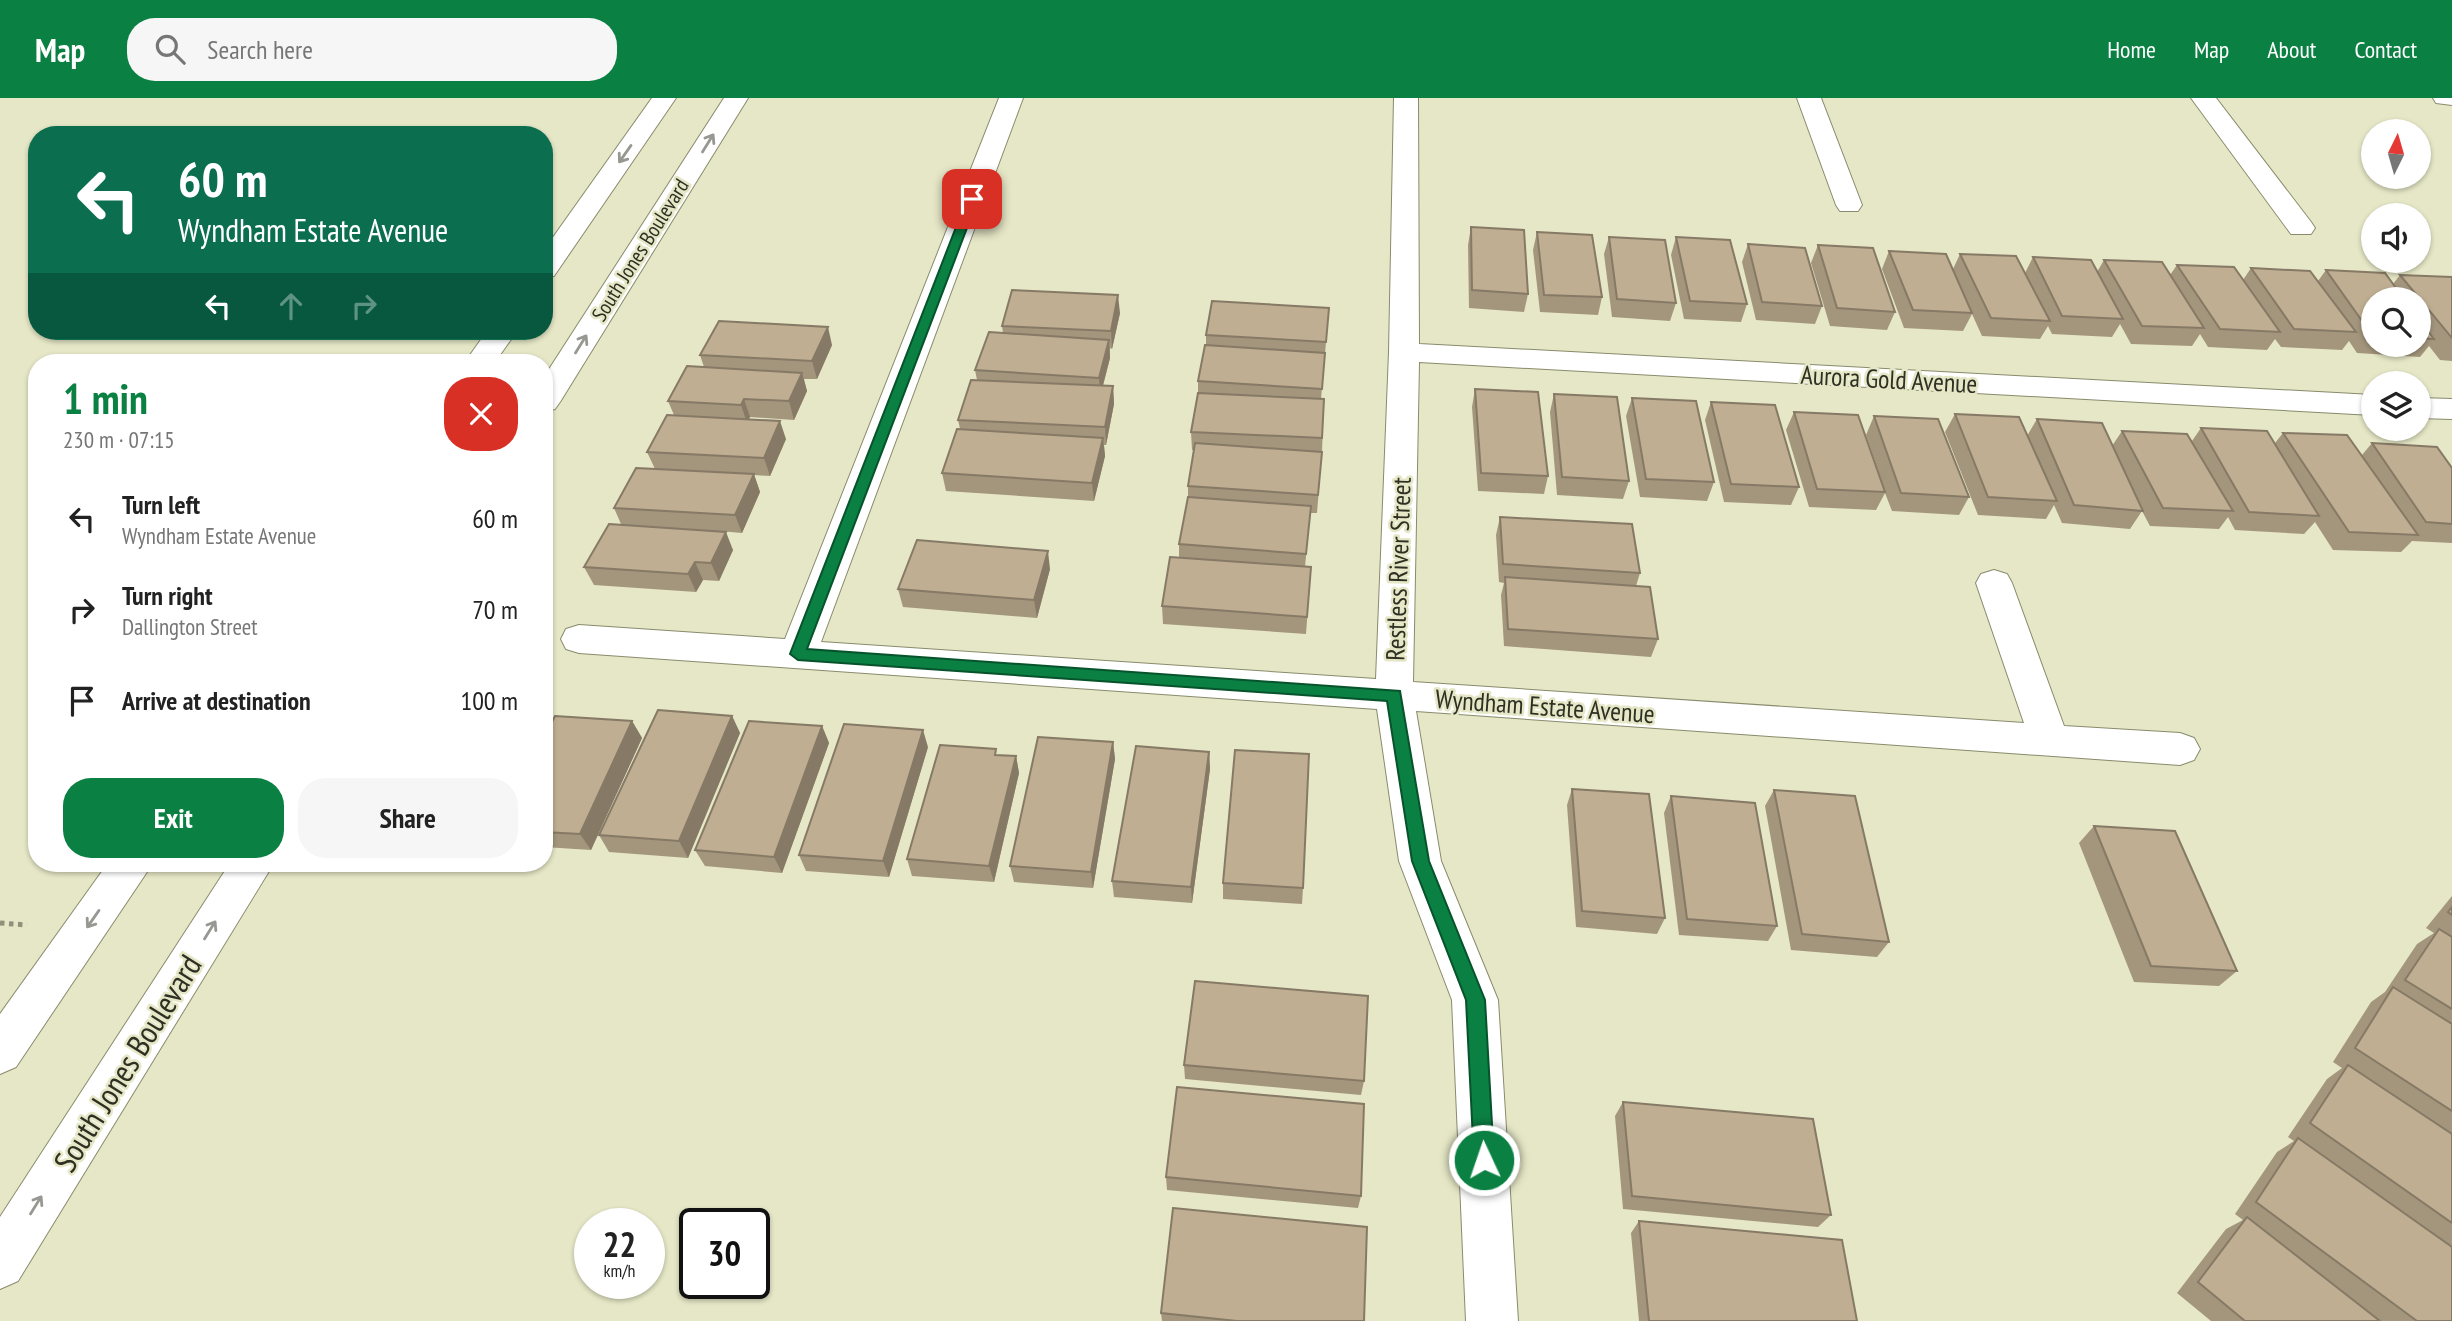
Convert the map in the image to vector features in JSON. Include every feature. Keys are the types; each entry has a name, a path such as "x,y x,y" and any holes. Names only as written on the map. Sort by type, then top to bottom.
{"street":[{"path":"553,257 664,98"},
{"name":"South Jones Boulevard","path":"553,388 736,98"},
{"path":"798,654 1011,98"},
{"name":"Restless River Street","path":"1406,98 1404,352 1394,696 1420,861 1475,1000 1492,1321"},
{"path":"1809,98 1849,205"},
{"path":"2203,98 2301,228"},
{"path":"2445,98 2452,98"},
{"name":"Aurora Gold Avenue","path":"1404,352 2361,404"},
{"path":"2431,409 2452,410"},
{"path":"1994,583 2050,740"},
{"name":"Wyndham Estate Avenue","path":"579,639 2180,749"},
{"path":"0,1052 126,872"},
{"name":"South Jones Boulevard","path":"0,1263 247,872"}],"building":[{"path":"1471,227 1524,230 1528,294 1472,290"},
{"path":"1537,232 1592,235 1602,297 1544,295"},
{"path":"1609,237 1665,240 1676,303 1617,299"},
{"path":"1676,237 1730,240 1747,304 1690,301"},
{"path":"1748,244 1805,248 1822,306 1762,302"},
{"path":"1818,245 1873,248 1895,312 1837,308"},
{"path":"1889,251 1946,254 1972,313 1913,310"},
{"path":"1960,254 2016,256 2050,321 1991,318"},
{"path":"2033,257 2091,260 2123,319 2062,316"},
{"path":"2104,260 2162,262 2204,328 2142,326"},
{"path":"2177,265 2234,267 2280,332 2220,329"},
{"path":"2251,268 2310,271 2356,332 2294,329"},
{"path":"2326,270 2385,273 2395,287 2361,287 2361,319"},
{"path":"2400,275 2452,277 2452,338 2431,313 2431,287 2410,287"},
{"path":"1012,290 1118,295 1111,331 1002,326"},
{"path":"1212,301 1329,308 1326,342 1206,335"},
{"path":"719,321 828,327 812,361 700,355"},
{"path":"989,332 1109,340 1099,378 975,370"},
{"path":"1205,345 1325,353 1322,389 1198,381"},
{"path":"687,366 802,373 789,401 744,399 741,405 668,401"},
{"path":"971,380 1113,386 1105,427 958,420"},
{"path":"1475,389 1538,392 1548,476 1481,473"},
{"path":"1198,393 1324,399 1322,438 1191,432"},
{"path":"1554,394 1617,397 1629,481 1562,477"},
{"path":"1632,398 1696,401 1714,482 1646,479"},
{"path":"1711,402 1775,405 1799,487 1731,484"},
{"path":"1794,412 1858,415 1885,492 1817,489"},
{"path":"1955,414 2019,417 2057,501 1988,497"},
{"path":"667,415 780,421 764,458 647,452"},
{"path":"1874,416 1938,419 1969,497 1901,493"},
{"path":"2037,419 2102,423 2143,511 2074,505"},
{"path":"2201,428 2267,431 2319,516 2249,512"},
{"path":"957,429 1103,438 1092,483 942,473"},
{"path":"2122,431 2187,434 2233,511 2163,508"},
{"path":"2283,433 2347,435 2418,535 2349,532"},
{"path":"1195,443 1322,452 1318,495 1188,486"},
{"path":"2372,443 2437,447 2452,468 2452,524 2426,522"},
{"path":"636,468 754,474 735,515 614,508"},
{"path":"1188,497 1311,506 1306,554 1179,544"},
{"path":"1500,517 1632,524 1640,573 1503,564"},
{"path":"609,524 726,532 711,563 695,562 688,574 584,567"},
{"path":"917,540 1048,551 1034,600 898,589"},
{"path":"1170,557 1311,567 1307,617 1162,606"},
{"path":"1505,577 1650,587 1658,639 1508,629"},
{"path":"658,710 732,716 679,841 599,835"},
{"path":"555,716 632,721 580,834 553,832"},
{"path":"749,721 822,726 774,857 695,850"},
{"path":"844,724 923,730 883,861 799,855"},
{"path":"1038,737 1113,742 1091,872 1010,866"},
{"path":"940,745 996,749 995,755 1016,756 989,866 907,859"},
{"path":"1136,746 1209,752 1191,887 1112,881"},
{"path":"1235,750 1309,754 1303,888 1223,883"},
{"path":"1572,789 1649,794 1665,918 1582,911"},
{"path":"1774,790 1855,796 1889,942 1802,934"},
{"path":"1671,796 1755,803 1777,926 1687,919"},
{"path":"2094,826 2175,831 2237,971 2151,966"},
{"path":"2439,929 2452,937 2452,1009 2405,980"},
{"path":"1195,981 1368,996 1364,1081 1184,1065"},
{"path":"2393,987 2452,1024 2452,1111 2355,1048"},
{"path":"2348,1065 2452,1134 2452,1223 2310,1123"},
{"path":"1177,1087 1364,1104 1361,1196 1166,1177"},
{"path":"1623,1102 1813,1119 1831,1215 1632,1196"},
{"path":"2298,1138 2452,1247 2452,1321 2417,1321 2256,1202"},
{"path":"1173,1208 1367,1227 1364,1321 1237,1321 1161,1313"},
{"path":"2247,1217 2380,1321 2245,1321 2198,1282"},
{"path":"1639,1221 1842,1240 1857,1321 1649,1321"}],"route":[{"path":"972,199 798,654 1394,696 1420,861 1475,1000 1484,1160"}]}
